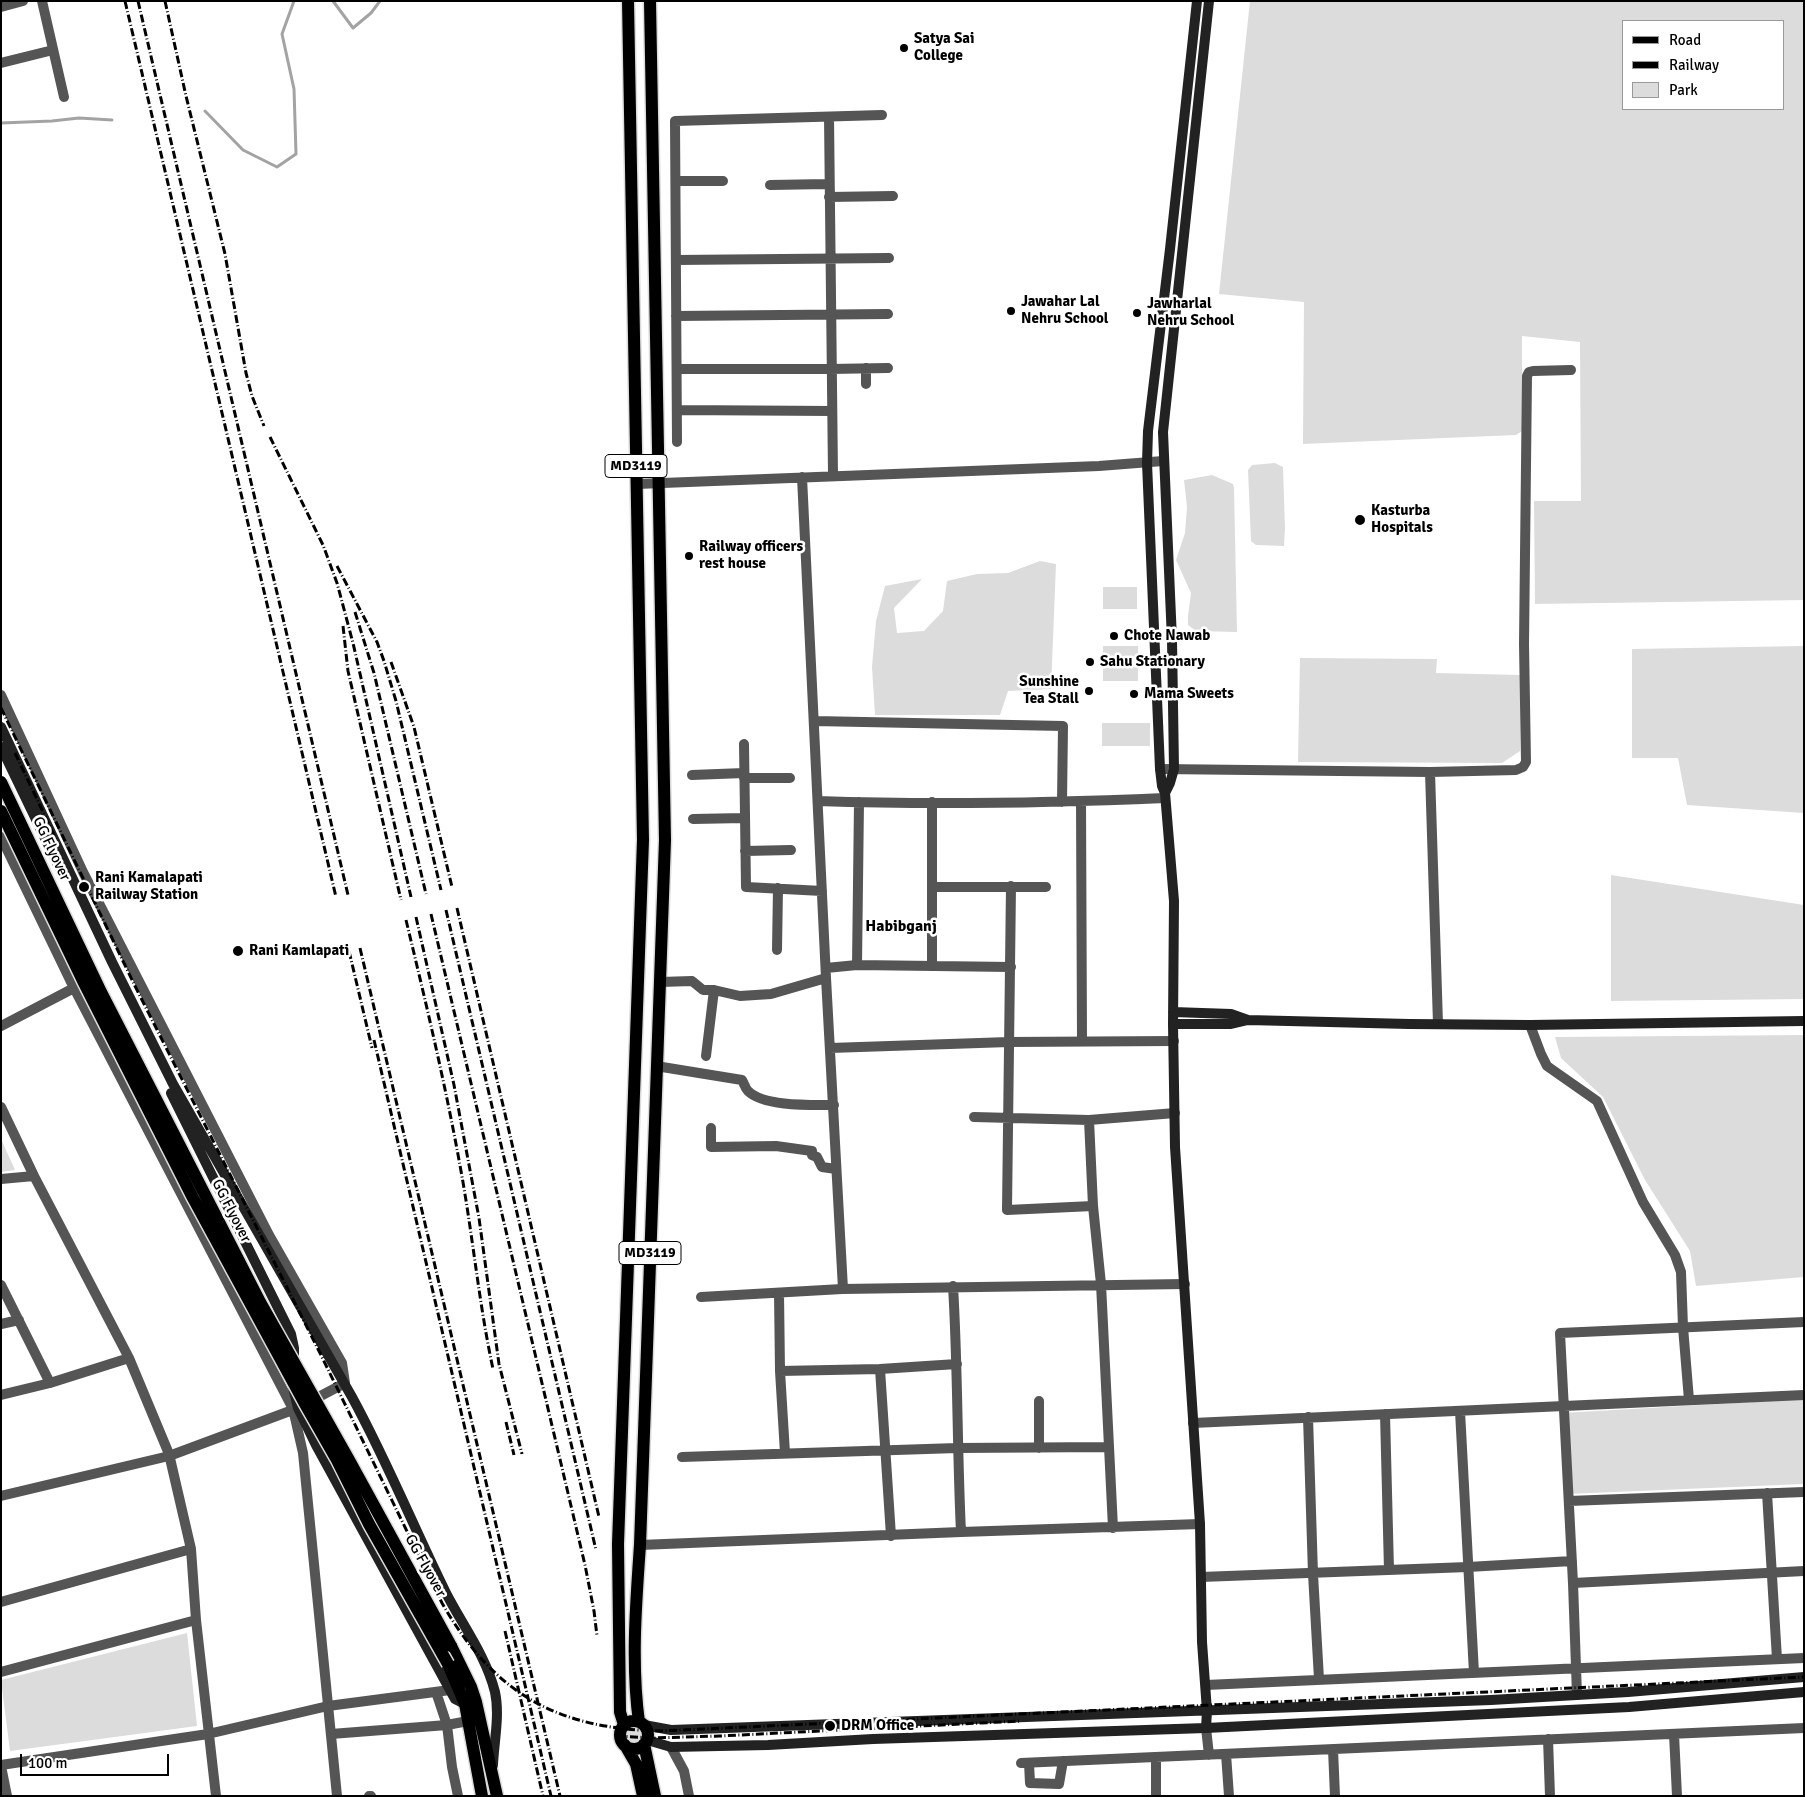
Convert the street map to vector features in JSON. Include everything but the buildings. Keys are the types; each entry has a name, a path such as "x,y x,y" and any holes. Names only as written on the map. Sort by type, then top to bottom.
{"main road":[{"name":"MD3119","path":"624,1725 620,1712 618,1544 643,840 628,1"},
{"name":"MD3119","path":"641,1723 636,1691 635,1615 640,1545 665,840 650,1"},
{"path":"1197,1 1148,431 1147,463 1156,630 1160,770 1165,796 1174,901 1175,1147 1200,1524 1206,1728"},
{"path":"1165,796 1174,769 1172,630 1163,432 1209,1"},
{"path":"1196,12 1208,14"},
{"path":"1156,630 1172,630"},
{"path":"1,727 112,962 173,1084 368,1425 447,1595 481,1656 495,1693 496,1714 492,1773"},
{"path":"1,746 89,930 291,1334 295,1356 293,1390 295,1408 455,1699 465,1704"},
{"name":"GG Flyover","path":"1,782 101,992 247,1277 451,1646 471,1687 484,1732 497,1796"},
{"name":"GG Flyover","path":"1,810 84,983 193,1198 337,1460 369,1524 448,1664 465,1704 482,1796"},
{"path":"1173,1012 1230,1014 1248,1020"},
{"path":"1173,1024 1231,1024 1248,1020 1530,1025 1804,1022"},
{"path":"626,1319 648,1320"},
{"path":"643,1796 636,1764 620,1737 621,1729 631,1721 671,1730 1207,1711 1577,1695 1804,1677"},
{"path":"624,1745 637,1748 645,1742 671,1747 768,1745 873,1739 1206,1728 1628,1707 1804,1692"},
{"path":"641,1723 648,1732 645,1742 655,1796"}],"street":[{"path":"1,7 23,1"},
{"path":"42,1 64,97"},
{"path":"1,63 53,50"},
{"path":"678,442 675,121 882,115"},
{"path":"829,117 828,184 832,476"},
{"path":"676,181 723,181"},
{"path":"770,185 828,184"},
{"path":"829,197 893,196"},
{"path":"676,260 889,258"},
{"path":"676,316 888,314"},
{"path":"866,368 866,384"},
{"path":"677,369 830,370 888,368"},
{"path":"1160,770 1430,772 1516,770 1522,767 1526,762 1524,616 1527,376 1529,372 1533,371 1571,370"},
{"path":"677,410 832,411"},
{"path":"637,484 1163,461"},
{"path":"802,477 843,1289"},
{"path":"1,695 83,872 269,1235 342,1363 344,1383 295,1408 170,1456 1,1496"},
{"path":"814,720 1063,726 1062,802"},
{"path":"744,744 746,887 822,891"},
{"path":"1430,772 1438,1024"},
{"path":"692,774 790,778"},
{"path":"818,801 1081,802 1165,796"},
{"path":"857,965 859,802"},
{"path":"932,802 932,966"},
{"path":"1081,802 1082,1041"},
{"path":"693,819 744,818"},
{"path":"1,837 74,988 295,1408 304,1462 337,1796"},
{"path":"744,851 791,850"},
{"path":"1011,886 1007,1210 1093,1206"},
{"path":"932,887 1046,887"},
{"path":"777,950 778,888"},
{"path":"660,982 692,981 703,990 714,990 740,996 771,994 826,973 857,965 1011,967"},
{"path":"1,1026 74,988"},
{"path":"706,1056 714,990"},
{"path":"1530,1025 1547,1066 1597,1102 1639,1195 1675,1255 1681,1272 1689,1400"},
{"path":"830,1048 1009,1042 1174,1041"},
{"path":"656,1066 742,1080 748,1091 765,1100 799,1106 834,1105"},
{"path":"1,1107 34,1176 129,1358 170,1456 191,1549 196,1620 216,1796"},
{"path":"974,1117 1089,1120 1175,1113"},
{"path":"1089,1120 1093,1206 1102,1284 1112,1528"},
{"path":"711,1128 711,1147 776,1146 812,1151 812,1155 817,1157 822,1167 836,1169"},
{"path":"1,1179 34,1176"},
{"path":"701,1297 843,1289 1185,1284"},
{"path":"1,1285 50,1383"},
{"path":"960,1286 957,1364 960,1532"},
{"path":"779,1294 780,1371 785,1453"},
{"path":"1,1324 19,1320"},
{"path":"1577,1695 1560,1333 1804,1322"},
{"path":"1,1395 50,1383 129,1358"},
{"path":"780,1371 880,1370 957,1364"},
{"path":"880,1370 891,1536"},
{"path":"1193,1423 1804,1395"},
{"path":"1039,1402 1039,1448"},
{"path":"1460,1412 1474,1673"},
{"path":"1385,1414 1389,1570"},
{"path":"1308,1417 1313,1574 1319,1680"},
{"path":"682,1457 957,1448 1109,1447"},
{"path":"1569,1501 1804,1492"},
{"path":"1767,1493 1777,1659"},
{"path":"640,1545 1200,1524"},
{"path":"1,1602 191,1549"},
{"path":"1201,1577 1313,1574 1572,1561"},
{"path":"1573,1583 1804,1571"},
{"path":"1,1672 196,1620"},
{"path":"1206,1685 1804,1658"},
{"path":"7,1796 1,1766 208,1734 328,1706 450,1690"},
{"path":"436,1692 447,1725 458,1796"},
{"path":"331,1734 447,1725 468,1721"},
{"path":"1206,1728 1209,1754"},
{"path":"1063,1761 1059,1784 1030,1783 1025,1763 1063,1761 1156,1757 1209,1754 1804,1728"},
{"path":"1674,1734 1677,1796"},
{"path":"1548,1739 1550,1796"},
{"path":"671,1747 684,1771 689,1796"},
{"path":"1333,1749 1335,1796"},
{"path":"1226,1754 1229,1796"},
{"path":"1156,1757 1156,1796"}],"green space":[{"path":"1250,1 1804,1 1804,600 1535,604 1534,501 1581,501 1580,342 1522,336 1522,431 1516,435 1303,444 1304,302 1219,294"},
{"path":"1275,463 1283,467 1284,546 1256,545 1251,541 1248,470 1252,465"},
{"path":"1212,475 1233,484 1234,488 1237,632 1196,631 1188,625 1191,593 1176,560 1185,533 1187,507 1184,480"},
{"path":"1040,561 1056,564 1051,689 1008,691 1000,715 875,715 872,667 876,621 885,586 922,579 894,608 897,633 924,631 943,611 947,581 977,574 1008,573"},
{"path":"1103,587 1137,587 1137,609 1103,609"},
{"path":"1103,646 1138,646 1138,681 1103,681"},
{"path":"1804,646 1804,813 1687,805 1678,758 1632,758 1632,649"},
{"path":"1300,658 1437,659 1436,673 1520,675 1520,751 1502,763 1298,762"},
{"path":"1102,723 1150,723 1150,746 1102,746"},
{"path":"1611,875 1804,905 1804,999 1611,1001"},
{"path":"1804,1035 1804,1277 1696,1286 1690,1251 1645,1180 1603,1097 1561,1058 1555,1037"},
{"path":"1,1139 15,1170 1,1172"},
{"path":"1804,1399 1804,1484 1567,1494 1562,1413"},
{"path":"187,1633 197,1726 10,1751 1,1680"},
{"path":"634,1728 639,1730 641,1735 639,1740 634,1742 629,1740 627,1735 629,1730"}],"waterway":[{"path":"205,111 243,150 277,167 296,154 294,89 282,34 294,1"},
{"path":"333,1 353,28 371,13 380,1"},
{"path":"1,123 79,118 112,120"}],"railway":[{"path":"125,1 336,897"},
{"path":"138,1 348,895"},
{"path":"165,1 225,254 246,373 252,396 264,426"},
{"path":"270,437 323,545 337,583 353,643 411,897"},
{"path":"337,566 377,642 384,661 396,701 441,890"},
{"path":"355,612 374,673 426,894"},
{"path":"343,626 348,671 401,900"},
{"path":"391,662 414,727 452,887"},
{"path":"1,708 135,986 320,1353 442,1603 462,1635 484,1661 507,1683 532,1700 560,1714 590,1723 624,1729 661,1731 1804,1677"},
{"path":"15,753 56,839"},
{"path":"457,908 599,1517"},
{"path":"446,910 596,1550"},
{"path":"431,914 585,1565 597,1636"},
{"path":"416,917 454,1085 479,1218 499,1364 522,1454"},
{"path":"406,920 455,1140 493,1369"},
{"path":"360,948 560,1796"},
{"path":"349,951 372,1048"},
{"path":"374,1040 551,1796"},
{"path":"506,1422 514,1455"},
{"path":"505,1631 543,1796"},
{"path":"616,1736 653,1738 720,1736 1021,1721"}],"place":[{"name":"Satya Sai College","path":"904,48"},
{"name":"Jawahar Lal Nehru School","path":"1011,311"},
{"name":"Jawharlal Nehru School","path":"1137,313"},
{"name":"Kasturba Hospitals","path":"1360,520"},
{"name":"Railway officers rest house","path":"689,556"},
{"name":"Chote Nawab","path":"1114,636"},
{"name":"Sahu Stationary","path":"1090,662"},
{"name":"Sunshine Tea Stall","path":"1089,691"},
{"name":"Mama Sweets","path":"1134,694"},
{"name":"Rani Kamalapati Railway Station","path":"84,887"},
{"name":"Rani Kamlapati","path":"238,951"},
{"name":"DRM Office","path":"830,1726"}],"district":[{"name":"Habibganj","path":"901,927"}]}
